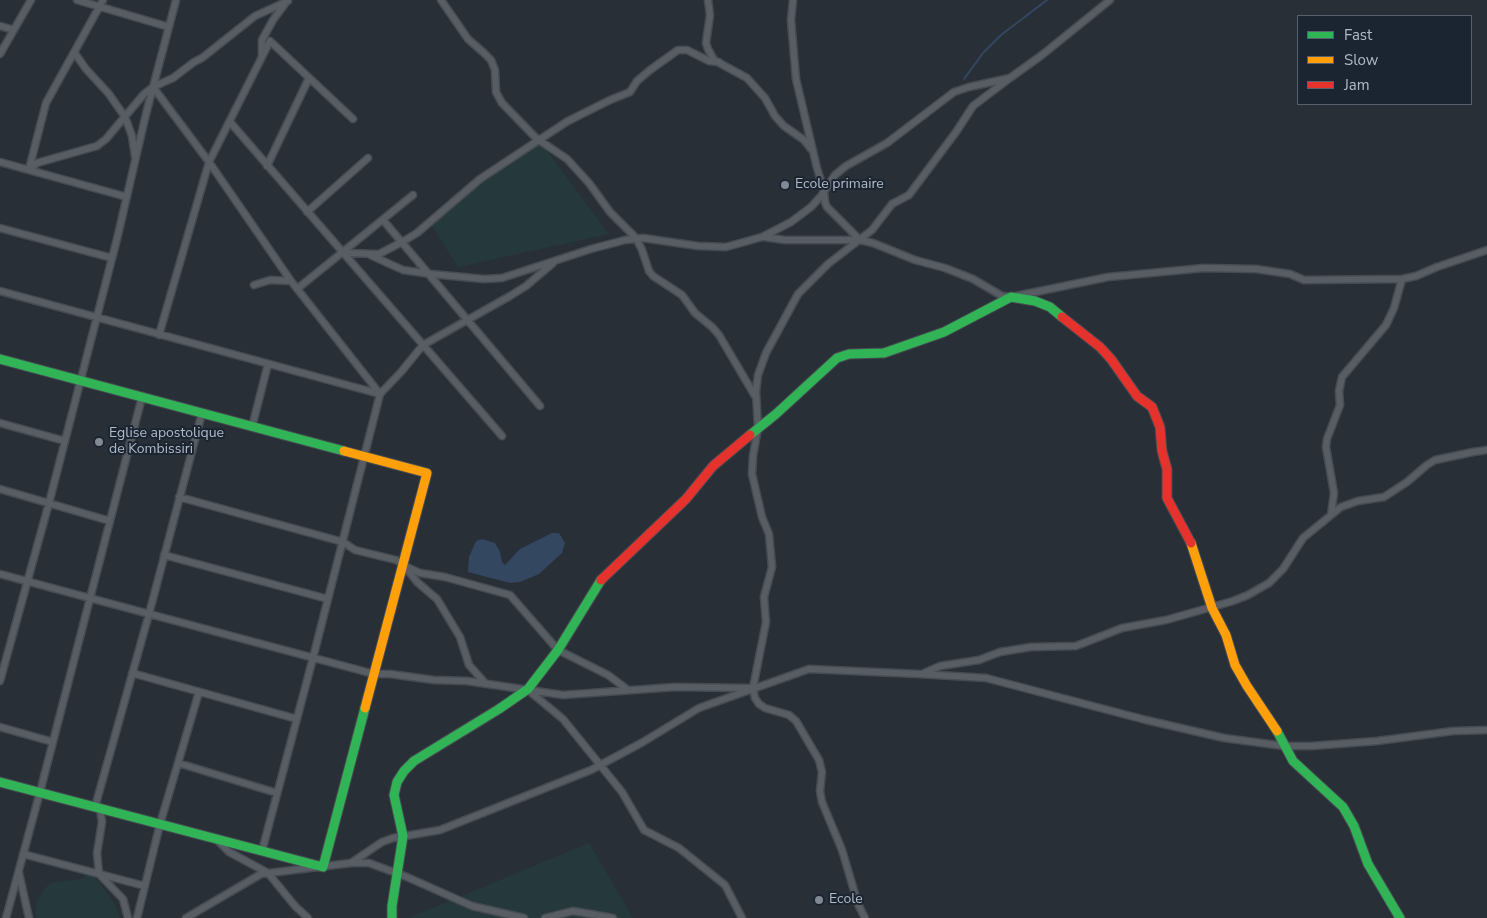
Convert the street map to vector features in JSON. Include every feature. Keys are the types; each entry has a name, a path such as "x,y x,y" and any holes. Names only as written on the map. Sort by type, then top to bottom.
{"street":[{"path":"0,54 31,0"},
{"path":"77,0 169,27"},
{"path":"29,170 46,103 103,0"},
{"path":"0,681 97,318 176,0"},
{"path":"262,57 262,40 273,20 288,0"},
{"path":"29,170 37,163 97,146 106,139 144,94 153,87 173,78 202,58 255,16 288,0"},
{"path":"441,0 468,40 491,60 495,70 496,92 502,103 538,140 567,159 589,183 610,212 636,238 649,271 653,276 682,296 694,312 719,335 756,397"},
{"path":"708,0 710,15 706,43 714,60 747,78 765,98 775,116 784,126 804,140 813,152"},
{"path":"792,0 791,20 796,79 828,207 860,240"},
{"path":"865,918 858,904 842,850 822,802 820,791 822,772 819,760 796,721 789,715 765,708 759,704 755,698 753,688 766,622 764,597 772,567 769,534 762,517 752,474 758,428 756,397 758,376 761,365 798,294 828,264 872,230 892,204 909,195 973,106 1042,55 1110,0"},
{"path":"0,26 14,30"},
{"path":"159,334 210,162 270,41 353,119"},
{"path":"342,253 380,254 417,234 475,183 568,121 630,92 637,81 678,50 687,50 709,61 720,62"},
{"path":"74,52 86,69 109,94 125,117 132,136 136,159"},
{"path":"267,166 309,78"},
{"path":"370,255 403,270 429,274 502,278 591,249 636,238 726,248 762,237 792,222 811,207 835,174 887,143 954,92 1010,78"},
{"path":"153,87 210,162 291,281 380,394"},
{"path":"230,122 502,436"},
{"path":"307,212 368,158"},
{"path":"0,162 127,197"},
{"path":"297,289 413,195"},
{"path":"383,220 540,406"},
{"path":"0,228 112,258"},
{"path":"762,237 785,240 860,240 873,243 915,260 945,268 973,279 1002,296 1035,300 1050,307 1100,347 1111,359 1137,396 1152,407 1160,427 1162,451 1167,469 1167,498 1190,543 1212,608 1226,635 1235,665 1276,728 1293,761 1344,807 1354,826 1368,864 1400,918"},
{"path":"392,918 392,906 403,836 394,794 397,782 404,771 414,761 439,744 499,709 528,689 558,650 584,610 599,582 686,498 713,466 776,414 837,358 848,354 884,352 944,332 1010,297 1108,277 1204,268 1256,269 1290,274 1304,280 1402,279 1416,276 1487,250"},
{"path":"262,851 380,394 423,345 526,286 556,260"},
{"path":"1331,515 1334,493 1326,447 1327,439 1340,406 1338,391 1342,377 1386,325 1394,308 1402,279"},
{"path":"254,285 270,280 291,281"},
{"path":"0,291 380,394"},
{"path":"0,359 427,473 323,867"},
{"path":"252,426 268,364"},
{"path":"6,918 142,397"},
{"path":"128,918 123,899 99,874 97,853 102,822 97,808 202,413"},
{"path":"0,424 65,441"},
{"path":"923,674 940,666 978,660 1000,652 1031,647 1076,646 1122,628 1166,620 1212,608 1248,595 1269,583 1283,569 1303,538 1341,507 1358,501 1384,497 1435,460 1487,450"},
{"path":"0,489 110,521"},
{"path":"179,497 343,542 356,550 396,560 420,573 445,577 510,595 558,650 608,675 628,690"},
{"path":"164,555 328,599"},
{"path":"403,564 417,582 437,599 460,637 469,665 486,684"},
{"path":"0,574 374,674 467,681 528,689 563,696 675,687 753,688"},
{"path":"351,863 382,842 403,836 440,830 600,765 699,708 809,669 986,678 1146,720 1224,738 1284,746 1377,741 1453,731 1487,730"},
{"path":"132,673 297,719"},
{"path":"528,689 563,719 622,792 644,830 679,848 725,885 742,918"},
{"path":"137,918 160,824 199,692"},
{"path":"0,727 53,742"},
{"path":"178,763 277,792"},
{"path":"0,782 323,867"},
{"path":"216,839 229,852 268,873 295,906 308,918"},
{"path":"23,854 145,886"},
{"path":"186,918 260,874 351,863 369,863 397,873 472,906 524,918"},
{"path":"19,871 29,918"},
{"path":"545,918 573,911 613,918"}],"green space":[{"path":"539,140 609,234 458,267 430,223 470,187"},
{"path":"589,843 633,918 411,918 411,917"},
{"path":"88,874 94,876 115,904 120,918 36,918 37,901 45,888 53,882 82,879"}],"water":[{"path":"552,533 559,533 565,543 562,553 539,574 520,582 510,583 468,572 469,557 476,541 482,539 495,543 505,565 520,549"}],"waterway":[{"path":"964,79 983,53 1001,35 1047,0"}],"traffic: fast":[{"path":"750,435 776,414 837,358 849,354 884,353 944,332 1011,297 1035,301 1050,307 1062,317"},
{"path":"0,359 344,451"},
{"path":"392,918 392,906 403,836 394,795 397,782 414,761 528,689 558,650 601,580"},
{"path":"0,782 323,867 365,708"},
{"path":"1277,731 1293,761 1343,807 1354,826 1368,864 1400,918"}],"traffic: slow":[{"path":"344,451 427,473 365,708"},
{"path":"1191,543 1212,608 1226,635 1235,665 1277,731"}],"traffic: jam":[{"path":"1062,317 1100,347 1111,359 1137,396 1152,407 1160,427 1162,451 1167,469 1167,498 1191,543"},
{"path":"601,580 686,499 713,466 750,435"}],"place":[{"name":"Ecole primaire","path":"785,185"},
{"name":"Eglise apostolique de Kombissiri","path":"99,442"},
{"name":"Ecole","path":"819,900"}]}
